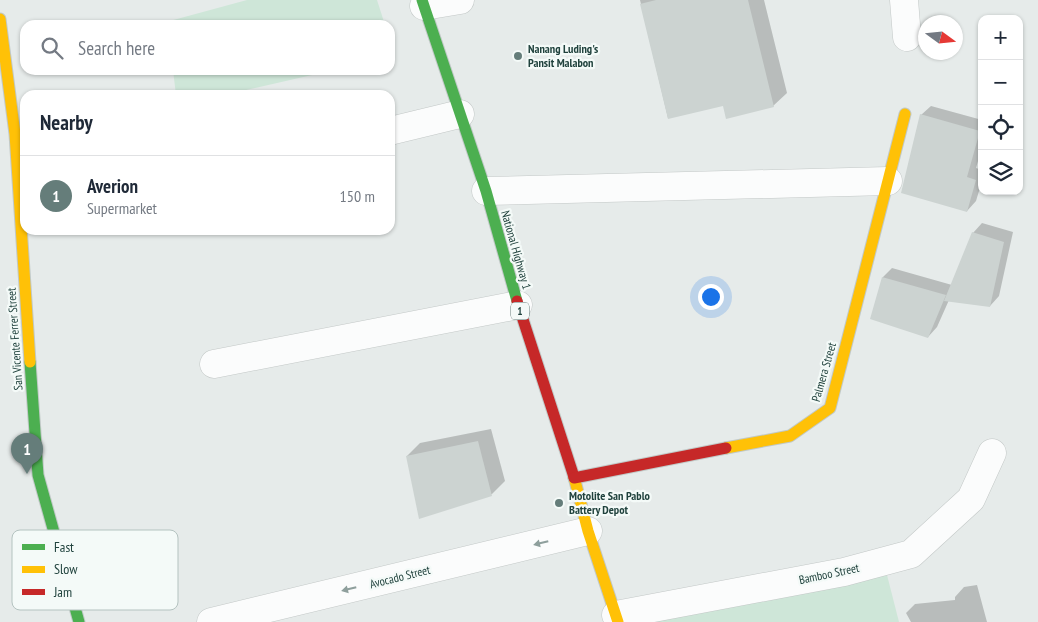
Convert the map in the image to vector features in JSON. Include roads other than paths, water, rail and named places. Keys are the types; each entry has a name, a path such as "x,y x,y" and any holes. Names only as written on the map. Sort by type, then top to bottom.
{"main road":[{"name":"National Highway 1","path":"423,3 486,191 518,305 617,619"},
{"name":"San Vicente Ferrer Street","path":"0,19 16,134 20,196"},
{"name":"Palmera Street","path":"574,478 790,436 830,408 905,114"},
{"name":"San Vicente Ferrer Street","path":"23,235 38,475 53,530"}],"street":[{"path":"423,3 460,0"},
{"path":"904,0 907,37"},
{"path":"395,130 460,114"},
{"path":"486,191 888,181"},
{"path":"214,364 518,305"},
{"name":"Bamboo Street","path":"617,619 844,572 911,554 971,498 992,453"},
{"name":"Avocado Street","path":"211,622 588,531"}],"place":[{"name":"Nanang Luding's Pansit Malabon","path":"518,56"},
{"name":"Averion","path":"27,474"},
{"name":"Motolite San Pablo Battery Depot","path":"559,503"}]}
